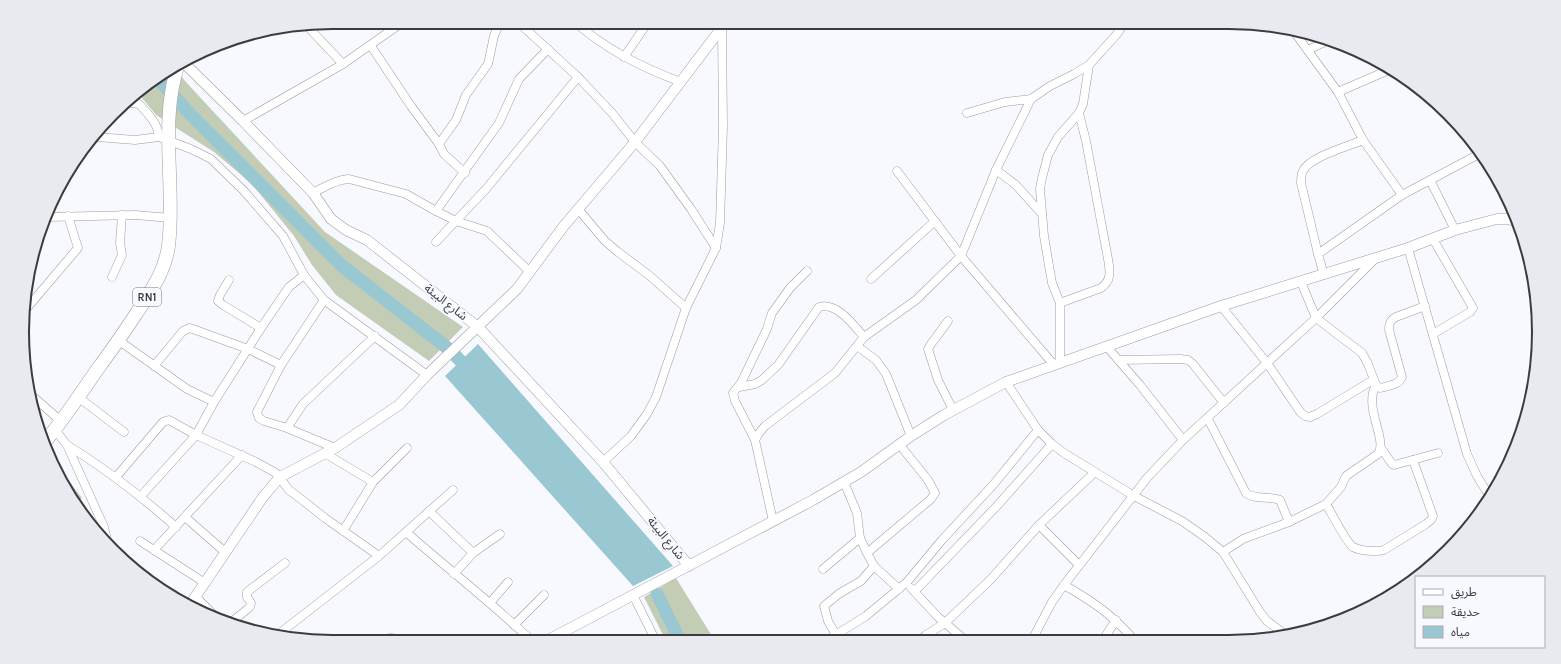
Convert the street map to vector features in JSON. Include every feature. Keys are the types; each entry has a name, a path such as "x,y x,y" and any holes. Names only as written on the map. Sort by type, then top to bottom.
{"main road":[{"name":"RN1","path":"48,438 156,284 163,268 168,253 171,218 164,139 170,123 174,84 178,71"}],"street":[{"path":"243,121 344,64 394,29"},
{"path":"440,144 456,120 466,95 488,64 497,29"},
{"path":"526,29 578,77 612,113 636,142 660,166 676,187 716,248"},
{"path":"584,29 624,57 644,68 681,82"},
{"path":"624,57 643,29"},
{"path":"193,601 263,497 280,477 326,454 399,405 427,375 517,289 578,209 636,142 720,29"},
{"path":"603,462 630,436 647,414 656,397 686,308 716,248 719,236 723,127 724,29"},
{"path":"967,113 1005,102 1031,99 1050,86 1090,65 1120,29"},
{"path":"311,30 344,64"},
{"path":"1298,37 1338,92 1363,140 1402,195"},
{"path":"1308,50 1321,44"},
{"path":"371,46 411,106 440,144 441,150 448,159 465,172"},
{"path":"436,211 499,124 519,79 548,49"},
{"path":"1057,364 1060,303 1052,282 1044,236 1040,189 1048,155 1058,137 1079,113 1083,104 1090,65"},
{"name":"شارع البيئة","path":"184,68 243,121 313,193 324,211 339,226 367,240 478,327 603,462 689,566"},
{"path":"1338,92 1384,72"},
{"path":"436,242 486,189 578,77"},
{"path":"755,440 759,432 765,426 835,373 845,363 864,338 916,300 961,256 996,170 1031,99"},
{"path":"136,101 156,125 164,139"},
{"path":"133,103 139,104"},
{"path":"1060,303 1101,288 1109,278 1110,270 1086,141 1079,113"},
{"path":"100,137 135,140 164,139 191,149 211,159 244,191 283,236 304,275 324,300 427,375"},
{"path":"1324,275 1301,183 1302,171 1308,164 1315,160 1363,140"},
{"path":"1318,254 1402,195 1475,156"},
{"path":"897,170 961,256 1057,364"},
{"path":"996,170 1016,185 1042,214"},
{"path":"313,193 333,183 349,179 406,194 456,221 487,231 530,272"},
{"path":"1430,180 1455,230"},
{"path":"578,209 610,244 629,262 650,276 686,308"},
{"path":"112,278 122,255 120,243 122,215"},
{"path":"52,217 149,215 171,218"},
{"path":"31,304 78,248 68,216"},
{"path":"557,635 844,482 911,436 953,410 1006,382 1220,306 1408,248 1455,230 1497,220 1510,219"},
{"path":"870,279 935,221"},
{"path":"1433,239 1473,308 1470,312 1434,334"},
{"path":"1408,248 1434,334 1467,454 1477,476 1486,491"},
{"path":"1035,635 1052,602 1064,584 1147,478 1183,440 1208,419 1266,363 1316,318 1377,258"},
{"path":"773,521 755,440 733,396 733,393 739,387 767,329 772,313 790,288 807,271"},
{"path":"141,496 196,435 214,402 261,328 289,287 304,275"},
{"path":"229,280 218,301 261,328"},
{"path":"1301,282 1316,318 1362,353 1368,364 1374,383 1372,404 1381,448 1392,464 1394,465 1438,453"},
{"path":"324,300 281,365 257,412 257,415 264,421 287,428 335,448"},
{"path":"739,387 755,384 762,380 778,365 819,307 827,306 845,316 864,338"},
{"path":"1220,306 1266,363 1301,413 1305,416 1310,417 1374,383"},
{"path":"1374,383 1380,388 1398,382 1402,377 1389,330 1389,324 1392,319 1425,306"},
{"path":"948,321 928,349 938,380 953,410"},
{"path":"154,366 183,331 190,328 248,349 281,365"},
{"path":"287,428 303,404 375,336"},
{"path":"118,340 187,389 214,402"},
{"path":"857,346 876,360 886,374 911,436"},
{"path":"1107,347 1140,385 1183,440"},
{"path":"1119,360 1188,360 1193,364 1224,403"},
{"path":"1006,382 1038,430 1052,444 1134,496 1182,521 1223,552 1260,612 1267,621 1280,630"},
{"path":"78,397 124,432"},
{"path":"37,402 58,426 104,527 106,534"},
{"path":"1208,419 1246,493 1249,496 1280,500 1289,522"},
{"path":"116,477 166,420 172,421 196,435 256,462 280,477 289,490 324,518 379,556"},
{"path":"874,566 862,581 831,599 824,606 828,621 836,635 866,616 907,582 942,540 993,485 1038,430"},
{"path":"867,553 925,504 935,493 928,480 899,444"},
{"path":"914,591 996,506 1052,444"},
{"path":"67,446 116,477 141,496 176,527"},
{"path":"343,530 373,482 407,448"},
{"path":"1223,552 1243,539 1289,522 1326,504 1341,487 1346,476 1378,454 1381,448"},
{"path":"326,454 373,482"},
{"path":"154,550 242,455"},
{"path":"1326,504 1347,541 1353,548 1377,552 1384,550 1426,524 1433,516 1413,460"},
{"path":"926,635 945,623 991,579 1039,525 1095,472"},
{"path":"844,482 857,513 860,538 867,553 874,566 899,589"},
{"path":"283,631 379,556 453,490"},
{"path":"429,511 473,553"},
{"path":"185,517 225,552"},
{"path":"1039,525 1079,565"},
{"path":"406,532 525,635"},
{"path":"454,574 473,553 500,534"},
{"path":"823,569 860,538"},
{"path":"140,541 205,583"},
{"path":"235,619 250,606 251,603 246,597 247,592 285,562"},
{"path":"490,603 508,582"},
{"path":"907,582 945,623 959,635"},
{"path":"1064,584 1096,604 1116,620 1130,635"},
{"path":"514,625 544,595"},
{"path":"633,595 653,635"},
{"path":"196,596 208,608"},
{"path":"1106,635 1116,620"}],"green space":[{"path":"178,71 185,81 325,232 463,327 429,361 336,295 312,265 294,236 252,184 214,152 156,115 141,97"},
{"path":"67,478 82,498 80,500"},
{"path":"676,578 711,635 663,635 644,597"}],"water":[{"path":"478,344 673,566 633,586 445,376"}],"waterway":[{"path":"161,82 191,115 341,265 450,350 472,373"},
{"path":"657,594 677,635"}]}
